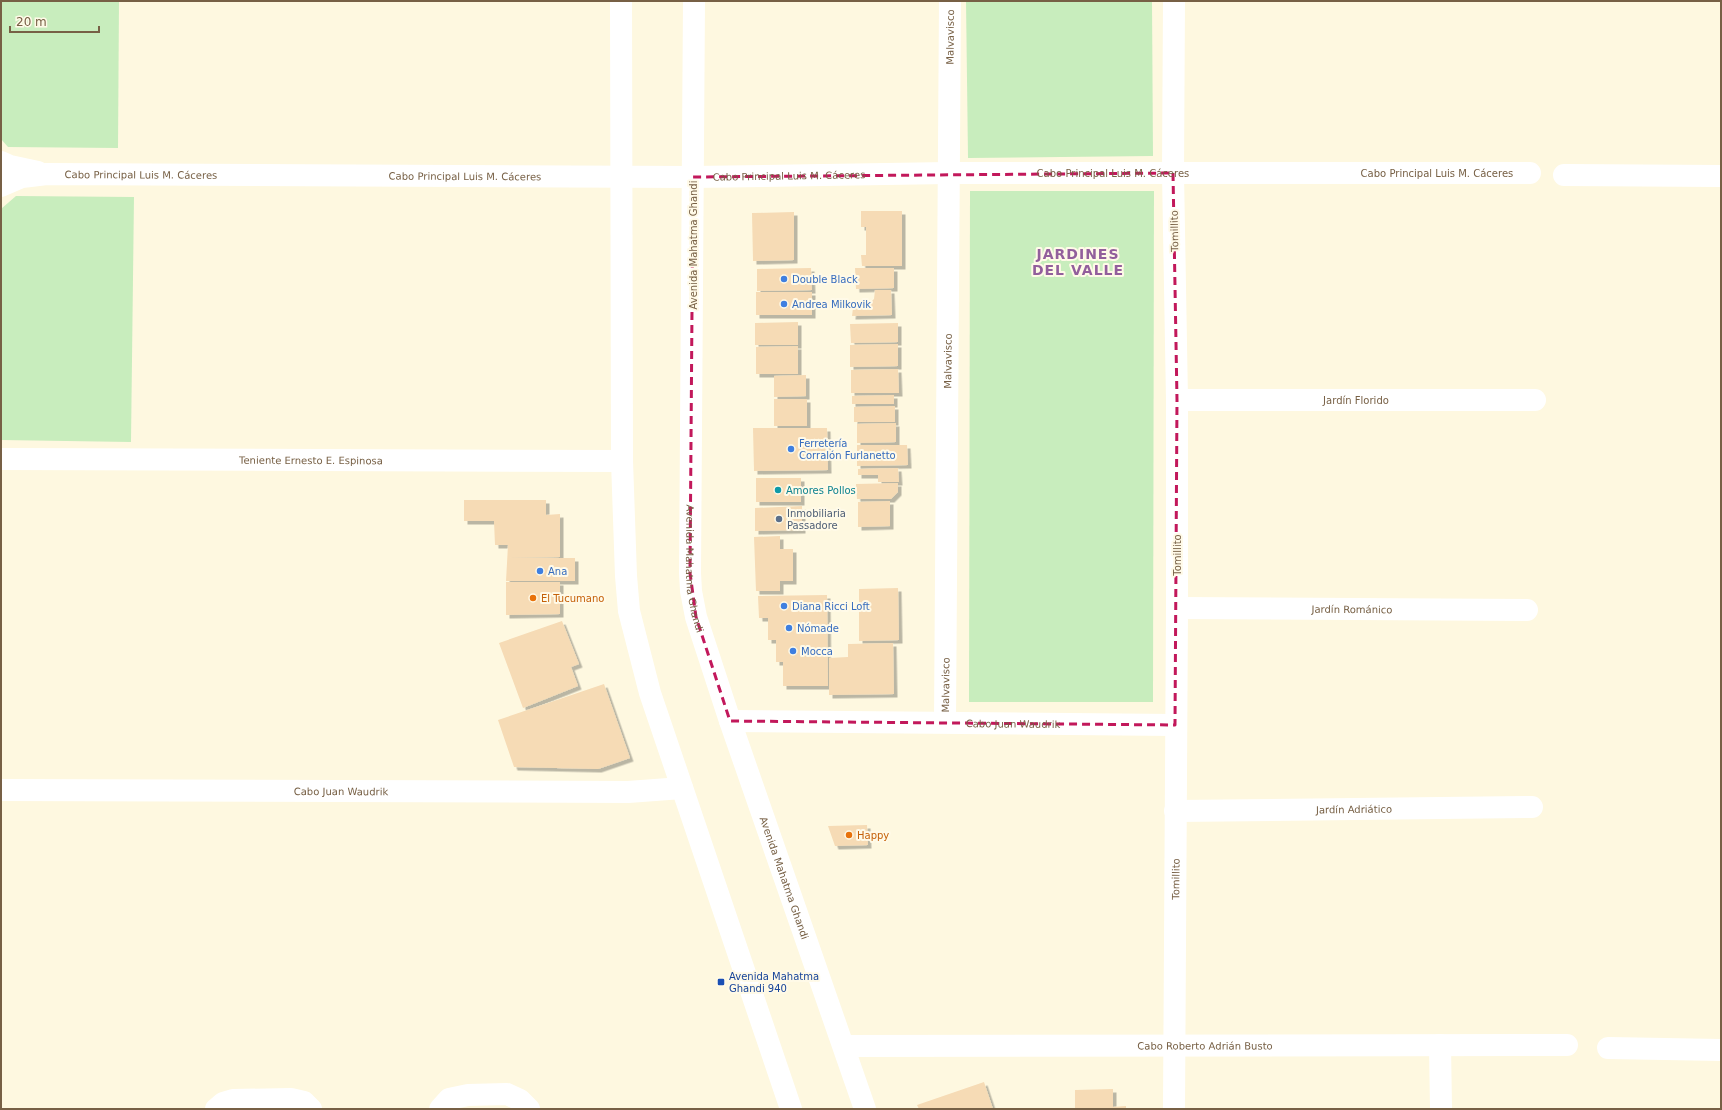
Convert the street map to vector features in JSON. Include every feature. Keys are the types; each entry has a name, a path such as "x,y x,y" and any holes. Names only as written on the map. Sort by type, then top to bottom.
{"street":[{"path":"621,1 622,461 626,576 629,611 650,693 791,1109"},
{"name":"Avenida Mahatma Ghandi","path":"694,1 691,591 696,617 730,721 865,1109"},
{"name":"Malvavisco","path":"945,722 950,1"},
{"name":"Tomillito","path":"1174,1 1172,173 1176,400 1177,608 1175,724 1174,1109"},
{"name":"Cabo Principal Luis M. Cáceres","path":"1,162 10,166 47,174"},
{"name":"Cabo Principal Luis M. Cáceres","path":"1,186 22,177 47,174 693,177 948,173 1530,174"},
{"path":"1564,175 1721,176"},
{"name":"Jardín Florido","path":"1176,400 1535,400"},
{"name":"Teniente Ernesto E. Espinosa","path":"1,460 622,461"},
{"name":"Jardín Románico","path":"1177,608 1526,610"},
{"name":"Cabo Juan Waudrik","path":"730,721 1175,724"},
{"name":"Cabo Juan Waudrik","path":"1,790 628,792 682,788"},
{"name":"Jardín Adriático","path":"1175,811 1532,807"},
{"path":"1440,1045 1441,1109"},
{"name":"Cabo Roberto Adrián Busto","path":"844,1046 1567,1045"},
{"path":"1608,1048 1721,1050"},
{"path":"440,1109 449,1099 468,1095 507,1094 520,1100 529,1109"},
{"path":"216,1109 223,1103 233,1100 291,1099 304,1102 310,1109"}],"highlighted area":[{"path":"1173,173 1177,400 1175,725 730,721 696,617 690,573 693,177"}],"green space":[{"path":"1,1 119,1 118,148 8,147 1,139"},
{"path":"966,1 1152,1 1153,156 968,158"},
{"path":"970,191 1154,191 1153,702 969,702"},
{"path":"16,196 134,197 131,442 1,440 1,209"}],"building":[{"path":"861,211 902,211 902,266 862,266 861,255 866,255 866,227 861,227"},
{"path":"794,212 794,260 753,261 752,213"},
{"name":"Double Black","path":"811,268 812,290 757,291 757,269"},
{"path":"855,268 894,268 894,288 856,289"},
{"path":"875,290 891,290 892,315 852,316 853,308 864,308 874,299"},
{"name":"Andrea Milkovik","path":"756,292 812,292 812,315 756,315"},
{"path":"798,322 798,345 755,345 755,323"},
{"path":"898,323 898,342 851,343 850,324"},
{"path":"898,344 898,366 850,367 850,345"},
{"path":"798,346 798,374 756,374 756,347"},
{"path":"898,369 899,393 851,393 851,370"},
{"path":"806,375 806,396 774,397 774,376"},
{"path":"894,395 894,404 852,404 852,396"},
{"path":"774,399 807,399 807,426 774,426"},
{"path":"895,406 895,422 854,422 854,407"},
{"path":"896,423 896,442 857,443 857,424"},
{"name":"Ferretería Corralón Furlanetto","path":"753,428 827,428 828,470 754,471"},
{"path":"857,445 907,445 908,465 857,466"},
{"path":"898,468 899,482 878,482 878,475 858,475 858,469"},
{"name":"Amores Pollos","path":"756,478 801,478 801,502 756,502"},
{"path":"898,483 898,492 891,499 857,499 856,484"},
{"path":"464,500 546,500 546,515 560,514 560,557 509,558 575,558 575,581 506,581 508,545 495,545 494,521 464,521"},
{"path":"890,501 890,526 858,527 858,502"},
{"name":"Inmobiliaria Passadore","path":"802,506 802,530 755,531 755,508"},
{"path":"780,536 780,549 793,549 793,581 780,581 780,591 756,591 754,537"},
{"name":"El Tucumano","path":"506,582 560,582 560,614 506,615"},
{"path":"898,588 899,640 859,641 859,589"},
{"path":"827,595 828,686 783,686 783,662 776,662 776,640 768,640 768,618 759,618 758,596"},
{"path":"562,621 579,664 571,667 578,686 523,708 499,643"},
{"path":"893,643 894,694 829,695 829,658 848,657 848,644"},
{"path":"604,684 630,758 598,769 514,767 498,720"},
{"name":"Happy","path":"867,825 868,845 835,846 828,826"},
{"path":"984,1082 993,1109 919,1109 917,1105"},
{"path":"1113,1089 1113,1107 1126,1106 1126,1109 1075,1109 1075,1090"}],"place":[{"name":"Double Black","path":"784,279"},
{"name":"Andrea Milkovik","path":"784,304"},
{"name":"Ferretería Corralón Furlanetto","path":"791,449"},
{"name":"Amores Pollos","path":"778,490"},
{"name":"Inmobiliaria Passadore","path":"779,519"},
{"name":"Ana","path":"540,571"},
{"name":"El Tucumano","path":"533,598"},
{"name":"Diana Ricci Loft","path":"784,606"},
{"name":"Nómade","path":"789,628"},
{"name":"Mocca","path":"793,651"},
{"name":"Happy","path":"849,835"},
{"name":"Avenida Mahatma Ghandi 940","path":"721,982"}],"district":[{"name":"JARDINES DEL VALLE","path":"1078,262"}]}
